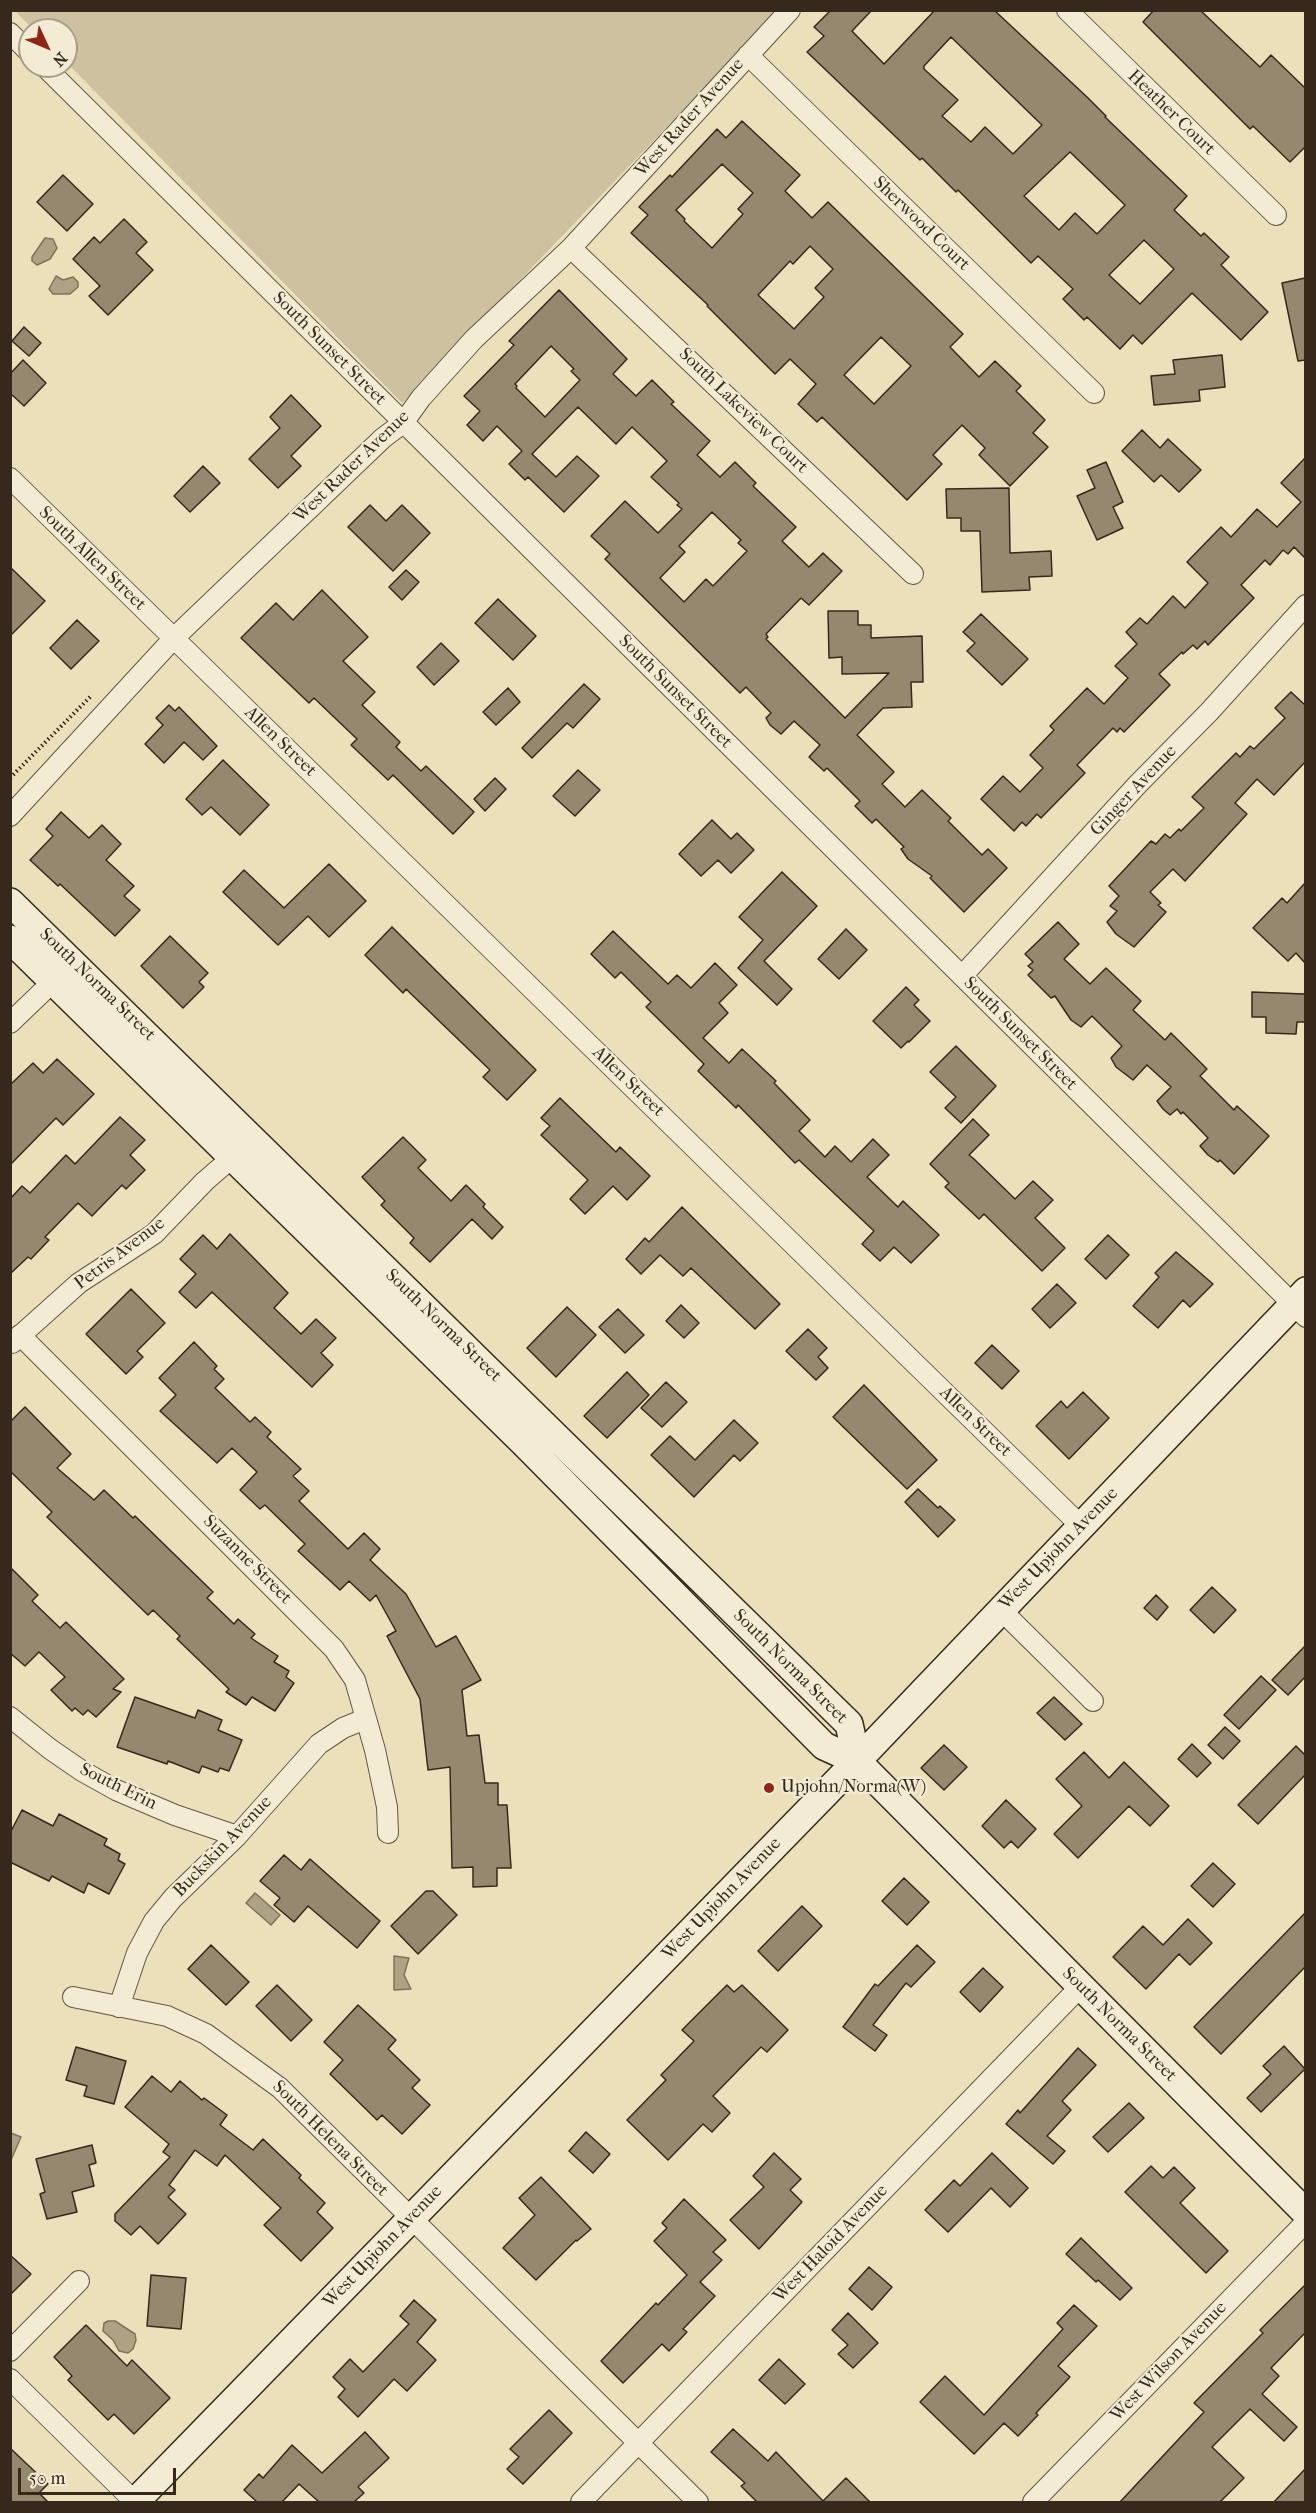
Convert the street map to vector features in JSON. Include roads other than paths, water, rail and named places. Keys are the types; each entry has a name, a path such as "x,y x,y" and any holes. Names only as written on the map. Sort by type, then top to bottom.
{"street":[{"name":"West Rader Avenue","path":"10,816 174,638 383,438 403,423 421,398 474,339 572,248 790,10"},
{"name":"Heather Court","path":"1067,10 1276,215"},
{"name":"Sherwood Court","path":"748,55 1094,393"},
{"name":"South Sunset Street","path":"56,78 962,976 1301,1304"},
{"name":"South Lakeview Court","path":"572,248 913,574"},
{"name":"South Allen Street","path":"10,478 174,638"},
{"name":"Ginger Avenue","path":"962,976 1138,784 1209,712 1305,604"},
{"name":"Allen Street","path":"174,638 1081,1526"},
{"name":"South Norma Street","path":"10,902 255,1139 849,1724 857,1761"},
{"name":"South Norma Street","path":"10,939 523,1442 824,1746 857,1761 1305,2213"},
{"path":"10,1023 74,962"},
{"name":"Petris Avenue","path":"15,1340 80,1283 154,1234 231,1157 255,1139"},
{"name":"West Upjohn Avenue","path":"135,2502 857,1761 1081,1526 1301,1304"},
{"name":"Suzanne Street","path":"15,1340 334,1649 355,1680 378,1761 387,1807 388,1833"},
{"path":"1001,1610 1093,1701"},
{"name":"South Erin","path":"10,1717 50,1749 82,1771 116,1790 176,1815 237,1836"},
{"name":"Buckskin Avenue","path":"119,2007 137,1953 153,1921 173,1898 237,1836 319,1744 343,1728 365,1719"},
{"name":"West Haloid Avenue","path":"580,2502 1081,1986"},
{"name":"South Helena Street","path":"73,1997 167,2016 206,2034 280,2088 698,2502"},
{"name":"West Wilson Avenue","path":"1033,2502 1305,2222"},
{"path":"10,2351 80,2281"},
{"path":"10,2379 135,2502"}],"place":[{"name":"Upjohn/Norma(W)","path":"769,1788"}]}
